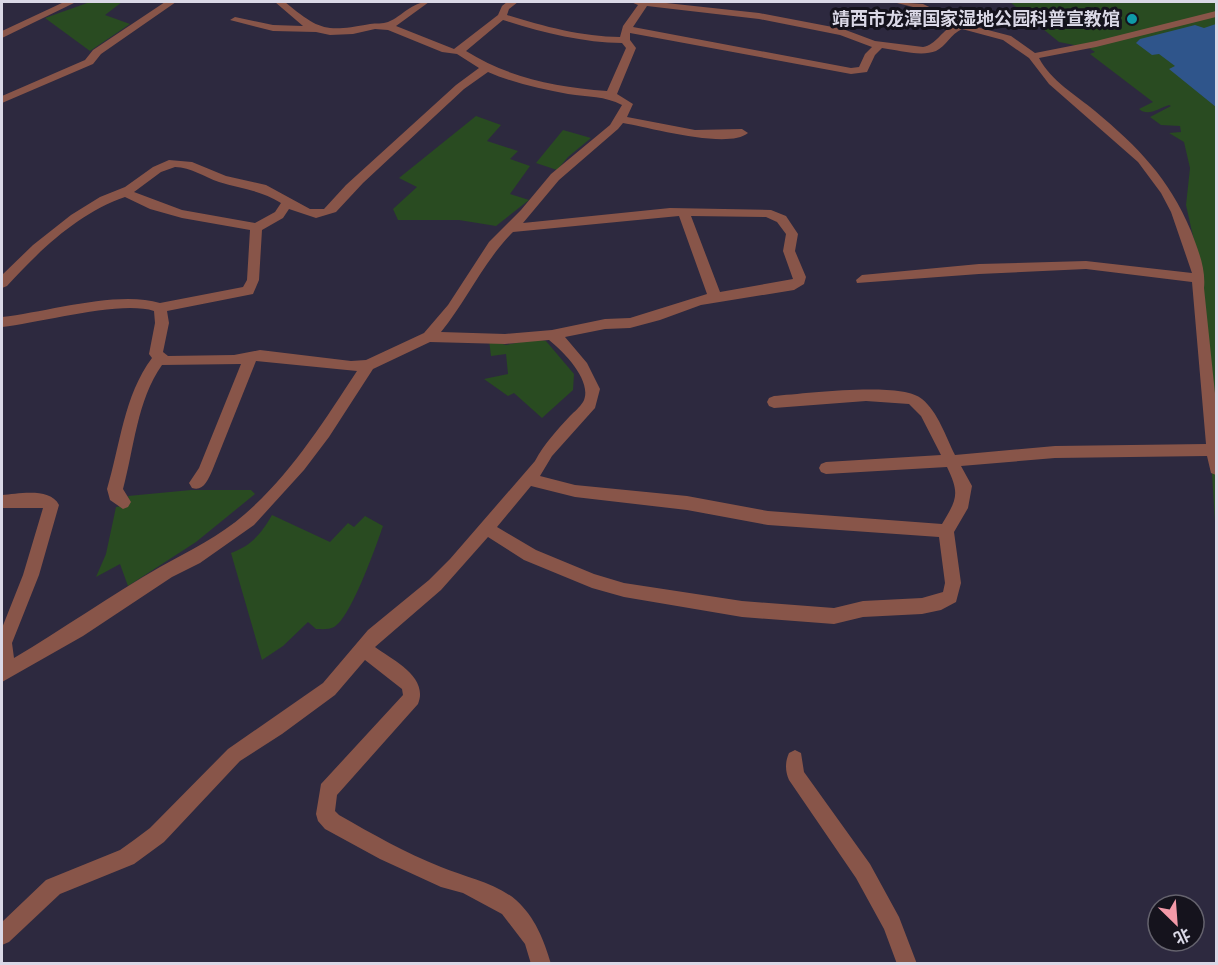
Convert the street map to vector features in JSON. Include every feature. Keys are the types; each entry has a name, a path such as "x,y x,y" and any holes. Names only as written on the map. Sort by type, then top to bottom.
{"street":[{"path":"2,35 71,2"},
{"path":"2,100 89,62 97,52 171,2"},
{"path":"280,2 304,24 316,29"},
{"path":"388,27 424,2"},
{"path":"459,51 502,16 505,8 513,2"},
{"path":"612,95 631,48 626,35 641,2 759,16 843,32 880,45 927,50 934,48 950,31 961,26"},
{"path":"898,2 920,6 961,26 1007,38 1033,56 1045,75 1116,133 1153,170 1167,191 1195,258 1199,278 1198,288 1216,469"},
{"path":"1033,56 1096,44 1216,14"},
{"path":"502,16 529,25 605,40 626,35 655,33 852,71 863,70 870,54 880,45"},
{"path":"159,359 213,361 251,356 351,366 368,365 429,337 453,308 493,245 555,177 621,119 628,104 612,95 564,91 536,85 486,68 459,51 445,50 388,27 372,26 341,33 273,27 235,20"},
{"path":"2,283 41,242 64,224 106,199 126,192 167,164 183,163 223,179 262,188 287,203 318,214 331,210 348,189 486,68"},
{"path":"621,119 656,124 692,135 742,133"},
{"path":"126,192 135,199 195,217 241,222 256,228"},
{"path":"256,228 279,215 287,203"},
{"path":"429,337 505,339 552,335 605,324 621,325 715,297 787,287 799,281 800,277 789,251 792,234 776,214 683,212 630,215 510,228"},
{"path":"683,212 715,297"},
{"path":"2,322 144,303 160,308 248,291 253,280 256,228"},
{"path":"862,280 979,269 1086,265 1199,278"},
{"path":"159,359 156,354 162,323 160,308"},
{"path":"2,935 53,888 127,857 157,835 187,801 234,756 329,689 374,636 435,585 486,528 565,430 590,404 593,389 582,367 565,345 552,335"},
{"path":"197,483 205,471 251,356"},
{"path":"123,502 115,495 115,489 143,388 159,359"},
{"path":"2,501 44,500 51,505 31,575 4,643 4,672 77,630 166,572 194,558 249,520 299,466 335,417 350,390 368,365"},
{"path":"486,528 513,546 558,568 624,590 742,609 834,616 863,609 922,606 941,602 950,597 952,584 945,531 960,508 964,486 926,412 911,399 884,397 774,402"},
{"path":"826,468 1055,452 1214,450"},
{"path":"527,479 575,491 687,503 768,518 945,531"},
{"path":"364,649 409,683 412,699 328,791 325,814 332,822 387,852 441,877 466,884 509,907 534,939 541,963"},
{"path":"795,759 795,774 863,871 892,924 907,963"}],"green space":[{"path":"90,2 122,2 105,15 130,24 90,51 45,18"},
{"path":"1010,2 1216,2 1216,538 1201,296 1195,245 1186,205 1190,168 1184,142 1169,133 1181,132 1180,126 1161,125 1150,117 1171,106 1150,112 1142,111 1139,109 1153,102 1090,54 1095,52 1089,48 1059,42"},
{"path":"476,116 501,125 487,141 518,151 510,159 530,166 510,194 529,200 496,226 459,220 398,220 393,209 417,187 399,178"},
{"path":"563,130 591,138 568,157 557,170 536,163"},
{"path":"536,339 546,341 574,374 573,390 542,418 514,393 508,396 484,379 508,374 506,354 491,356 489,340 506,345"},
{"path":"191,490 251,490 255,494 196,542 128,586 120,564 96,577 106,554 116,507 122,506 129,499 128,496"},
{"path":"272,515 330,542 348,523 354,527 365,516 383,526 362,581 341,621 330,629 316,629 308,622 283,646 262,660 231,553 255,538"}],"water":[{"path":"1216,24 1216,107 1169,69 1175,66 1159,54 1152,55 1136,43 1140,39 1195,25 1204,28"}],"place":[{"name":"靖西市龙潭国家湿地公园科普宣教馆","path":"1132,19"}]}
